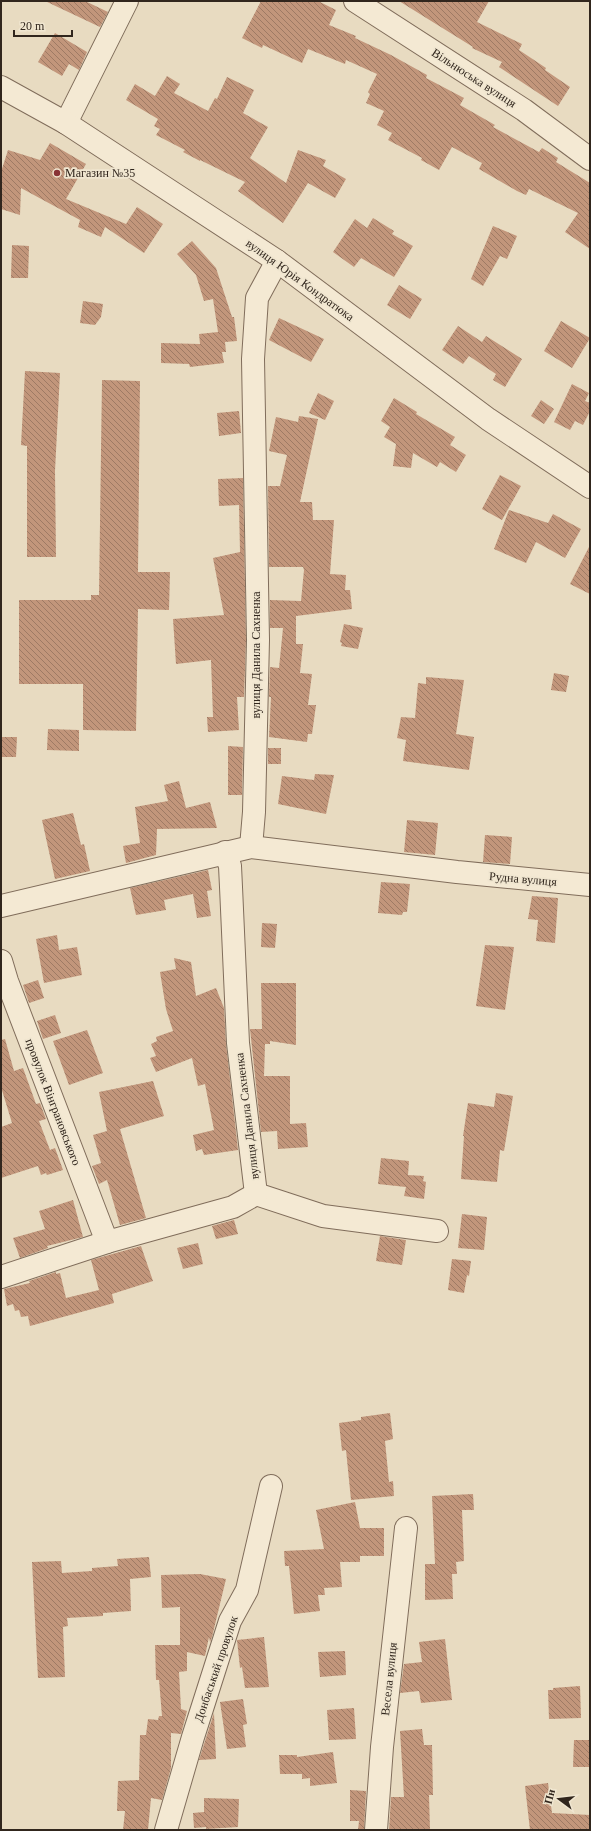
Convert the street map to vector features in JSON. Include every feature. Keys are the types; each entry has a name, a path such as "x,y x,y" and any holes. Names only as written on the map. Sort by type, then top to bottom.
{"street":[{"path":"66,123 127,1"},
{"name":"Вільнюська вулиця","path":"355,1 524,110 590,160"},
{"name":"вулиця Юрія Кондратюка","path":"1,87 66,123 277,261 488,419 590,487"},
{"name":"вулиця Данила Сахненка","path":"251,847 254,812 258,640 253,359 257,298 277,261"},
{"path":"1,906 251,847"},
{"name":"Рудна вулиця","path":"251,847 457,872 590,885"},
{"name":"вулиця Данила Сахненка","path":"225,852 230,873 238,1043 256,1194 323,1216 437,1231"},
{"name":"провулок Вінграновського","path":"1,961 7,981 107,1242"},
{"path":"1,1277 107,1242 233,1207 256,1194"},
{"name":"Донбаський провулок","path":"166,1830 193,1737 230,1621 247,1590 271,1486"},
{"name":"Весела вулиця","path":"376,1830 382,1747 406,1528"}],"building":[{"path":"45,1 85,1 108,12 100,27"},
{"path":"261,1 318,1 336,10 329,25 356,36 355,38 391,55 427,75 426,78 464,98 460,105 495,125 493,127 539,152 542,148 558,158 556,162 590,183 590,249 565,232 578,213 529,189 526,195 517,191 479,169 482,163 452,147 439,170 421,160 422,158 388,140 392,133 377,125 384,111 366,103 370,94 368,92 377,74 346,60 345,64 308,49 302,63 263,45 262,48 242,38"},
{"path":"399,1 489,1 477,22 522,44 519,50 546,68 545,70 570,87 558,106 499,67 502,62 472,48 473,47"},
{"path":"55,33 87,52 79,70 69,64 62,76 38,62"},
{"path":"167,76 180,84 174,93 208,111 215,98 217,99 227,77 254,90 243,113 268,127 250,158 286,183 298,150 326,160 323,166 346,179 335,198 308,183 283,223 238,191 245,182 200,161 183,152 185,150 156,135 160,129 154,126 158,119 126,100 135,84 155,96"},
{"path":"50,143 86,164 66,199 126,224 137,207 163,224 144,253 105,227 101,237 78,227 80,220 21,188 20,215 1,209 1,172 8,150 40,160"},
{"path":"373,218 394,231 392,234 413,246 394,277 361,258 354,267 333,252 355,219 367,228"},
{"path":"493,226 517,236 507,259 500,256 483,286 471,279"},
{"path":"192,241 216,268 232,317 234,317 237,341 225,342 226,352 222,352 224,363 190,367 189,364 161,363 161,343 200,344 199,334 218,332 213,299 204,301 196,275 177,254"},
{"path":"12,245 29,246 28,278 11,278"},
{"path":"399,285 422,299 410,319 387,305"},
{"path":"83,301 103,304 101,317 95,325 80,323"},
{"path":"279,318 324,339 311,362 269,340"},
{"path":"561,321 590,338 572,368 544,351"},
{"path":"458,326 482,342 486,336 522,359 505,387 493,380 496,374 469,356 463,364 442,350"},
{"path":"25,371 60,373 55,471 56,557 27,557 27,446 21,445"},
{"path":"102,380 140,381 138,572 170,572 169,610 138,609 136,731 83,730 83,684 19,684 19,600 91,600 91,595 99,595"},
{"path":"572,384 589,393 585,401 590,403 590,411 583,425 575,421 570,430 554,422"},
{"path":"318,393 334,401 325,420 309,413"},
{"path":"394,398 417,412 416,414 455,437 450,445 466,455 456,472 440,462 437,467 413,453 411,468 393,466 396,444 384,437 390,427 381,421"},
{"path":"541,400 554,409 544,424 531,416"},
{"path":"239,411 241,433 219,436 217,413"},
{"path":"299,416 318,419 300,502 312,502 313,520 334,520 330,574 346,575 345,590 350,590 352,609 296,616 296,644 303,644 300,673 312,674 308,705 316,705 312,734 308,734 307,742 269,737 271,697 269,697 270,667 279,668 283,628 270,628 270,600 301,601 304,570 303,567 269,567 268,486 280,486 287,455 269,451 276,417 298,422"},
{"path":"500,475 521,486 502,520 482,509"},
{"path":"243,478 246,640 244,697 237,697 239,730 208,732 207,717 213,717 211,660 176,664 173,619 224,615 213,558 240,552 239,505 219,506 218,479"},
{"path":"509,510 548,523 553,514 581,529 565,558 536,542 526,563 494,549"},
{"path":"590,545 590,594 570,584"},
{"path":"344,624 363,628 358,649 341,646 342,643 340,642"},
{"path":"554,673 569,676 566,692 551,690"},
{"path":"426,677 464,680 456,734 474,737 469,770 403,761 406,740 397,738 401,717 415,718 418,683 426,684"},
{"path":"48,729 79,730 79,751 47,750"},
{"path":"1,737 17,737 16,757 1,757"},
{"path":"228,746 243,747 242,795 228,795"},
{"path":"268,748 281,748 281,764 268,764"},
{"path":"315,774 334,775 326,814 278,804 282,776 314,780"},
{"path":"179,781 186,808 210,802 217,828 157,829 156,855 126,863 123,846 140,843 135,807 168,801 164,785"},
{"path":"73,813 81,845 84,844 90,871 55,879 42,820"},
{"path":"407,820 438,823 435,855 404,852"},
{"path":"485,835 512,837 510,864 483,862"},
{"path":"208,870 212,890 207,891 211,916 197,918 193,894 164,900 166,910 136,915 130,888"},
{"path":"381,882 410,884 407,912 403,912 402,915 378,913"},
{"path":"532,896 558,898 555,943 536,941 538,920 528,919"},
{"path":"262,923 277,924 275,948 261,947"},
{"path":"57,935 59,950 77,947 82,975 44,983 36,939"},
{"path":"485,945 514,947 505,1010 476,1006"},
{"path":"174,958 191,962 196,996 216,988 224,1008 226,1044 238,1150 204,1155 202,1149 196,1151 193,1135 214,1130 205,1084 198,1086 192,1058 156,1072 150,1058 156,1056 151,1044 157,1041 156,1037 173,1031 166,1009 160,972 176,969"},
{"path":"38,980 44,998 29,1003 23,985"},
{"path":"261,983 296,983 296,1045 270,1041 270,1044 265,1044 264,1076 290,1076 290,1124 306,1123 308,1147 278,1149 277,1131 261,1132 250,1029 262,1029"},
{"path":"55,1015 61,1033 43,1039 37,1021"},
{"path":"87,1030 103,1073 69,1085 53,1041"},
{"path":"5,1039 14,1071 23,1068 36,1104 40,1103 46,1119 39,1121 50,1150 55,1148 63,1170 47,1175 46,1173 41,1175 38,1166 1,1178 1,1127 12,1123 1,1087 1,1040"},
{"path":"153,1081 164,1116 120,1129 146,1218 120,1225 107,1180 99,1184 92,1166 101,1163 93,1135 107,1131 99,1092"},
{"path":"496,1093 513,1096 504,1151 500,1150 497,1182 461,1179 463,1136 468,1103 494,1107"},
{"path":"381,1158 409,1161 408,1175 424,1176 423,1181 426,1182 424,1199 404,1196 406,1187 378,1184"},
{"path":"73,1200 83,1237 47,1246 48,1248 20,1258 13,1238 45,1229 39,1211"},
{"path":"462,1214 487,1217 484,1250 458,1248"},
{"path":"234,1220 238,1234 216,1239 212,1226"},
{"path":"380,1236 406,1240 402,1265 376,1261"},
{"path":"198,1243 203,1264 183,1269 177,1248"},
{"path":"141,1246 153,1281 112,1294 114,1303 30,1326 28,1316 21,1317 19,1310 15,1311 13,1304 7,1306 4,1289 30,1283 29,1281 56,1272 56,1274 60,1273 66,1298 99,1290 91,1260"},
{"path":"452,1259 471,1261 469,1276 467,1275 464,1293 448,1290"},
{"path":"390,1413 393,1439 385,1441 389,1482 393,1481 394,1496 351,1500 346,1450 342,1451 339,1423 361,1420 361,1417"},
{"path":"473,1494 474,1510 462,1510 464,1561 456,1562 457,1574 452,1574 453,1599 425,1600 425,1564 435,1564 432,1496"},
{"path":"355,1502 360,1528 384,1528 384,1556 360,1556 360,1562 340,1562 342,1587 324,1588 325,1595 318,1595 320,1611 294,1614 289,1566 285,1566 284,1551 324,1549 316,1510"},
{"path":"149,1557 151,1577 130,1579 131,1611 103,1613 103,1616 67,1618 68,1626 63,1627 65,1677 38,1678 32,1562 61,1561 62,1573 92,1571 92,1568 118,1566 117,1559"},
{"path":"200,1574 226,1579 212,1637 210,1642 209,1637 205,1656 187,1652 187,1671 179,1672 181,1709 187,1711 181,1734 171,1733 171,1768 162,1800 151,1798 148,1830 123,1830 125,1811 117,1811 118,1781 139,1780 140,1735 146,1735 148,1719 158,1720 159,1716 162,1716 159,1680 156,1680 155,1645 180,1645 180,1607 162,1608 161,1575"},
{"path":"264,1637 269,1687 245,1688 242,1667 240,1668 237,1640"},
{"path":"445,1639 452,1700 421,1703 419,1691 400,1693 404,1664 422,1662 419,1642"},
{"path":"345,1651 346,1675 320,1677 318,1652"},
{"path":"580,1686 581,1718 549,1719 548,1690 553,1690 553,1688"},
{"path":"243,1699 247,1724 243,1725 246,1747 227,1749 220,1702"},
{"path":"354,1708 356,1739 329,1740 327,1710"},
{"path":"214,1713 216,1759 199,1760 205,1741"},
{"path":"422,1729 424,1745 432,1745 433,1795 429,1795 430,1830 389,1830 391,1797 404,1797 400,1731"},
{"path":"574,1740 590,1740 590,1767 573,1767"},
{"path":"333,1752 337,1783 310,1786 310,1778 302,1779 302,1774 280,1774 279,1755 297,1755 297,1757"},
{"path":"548,1783 552,1813 590,1815 590,1830 530,1830 525,1786"},
{"path":"350,1790 366,1791 364,1830 358,1830 359,1821 350,1821"},
{"path":"204,1798 239,1799 238,1827 206,1829 206,1827 194,1828 193,1813 204,1812"}],"place":[{"name":"Магазин №35","path":"57,173"}]}
